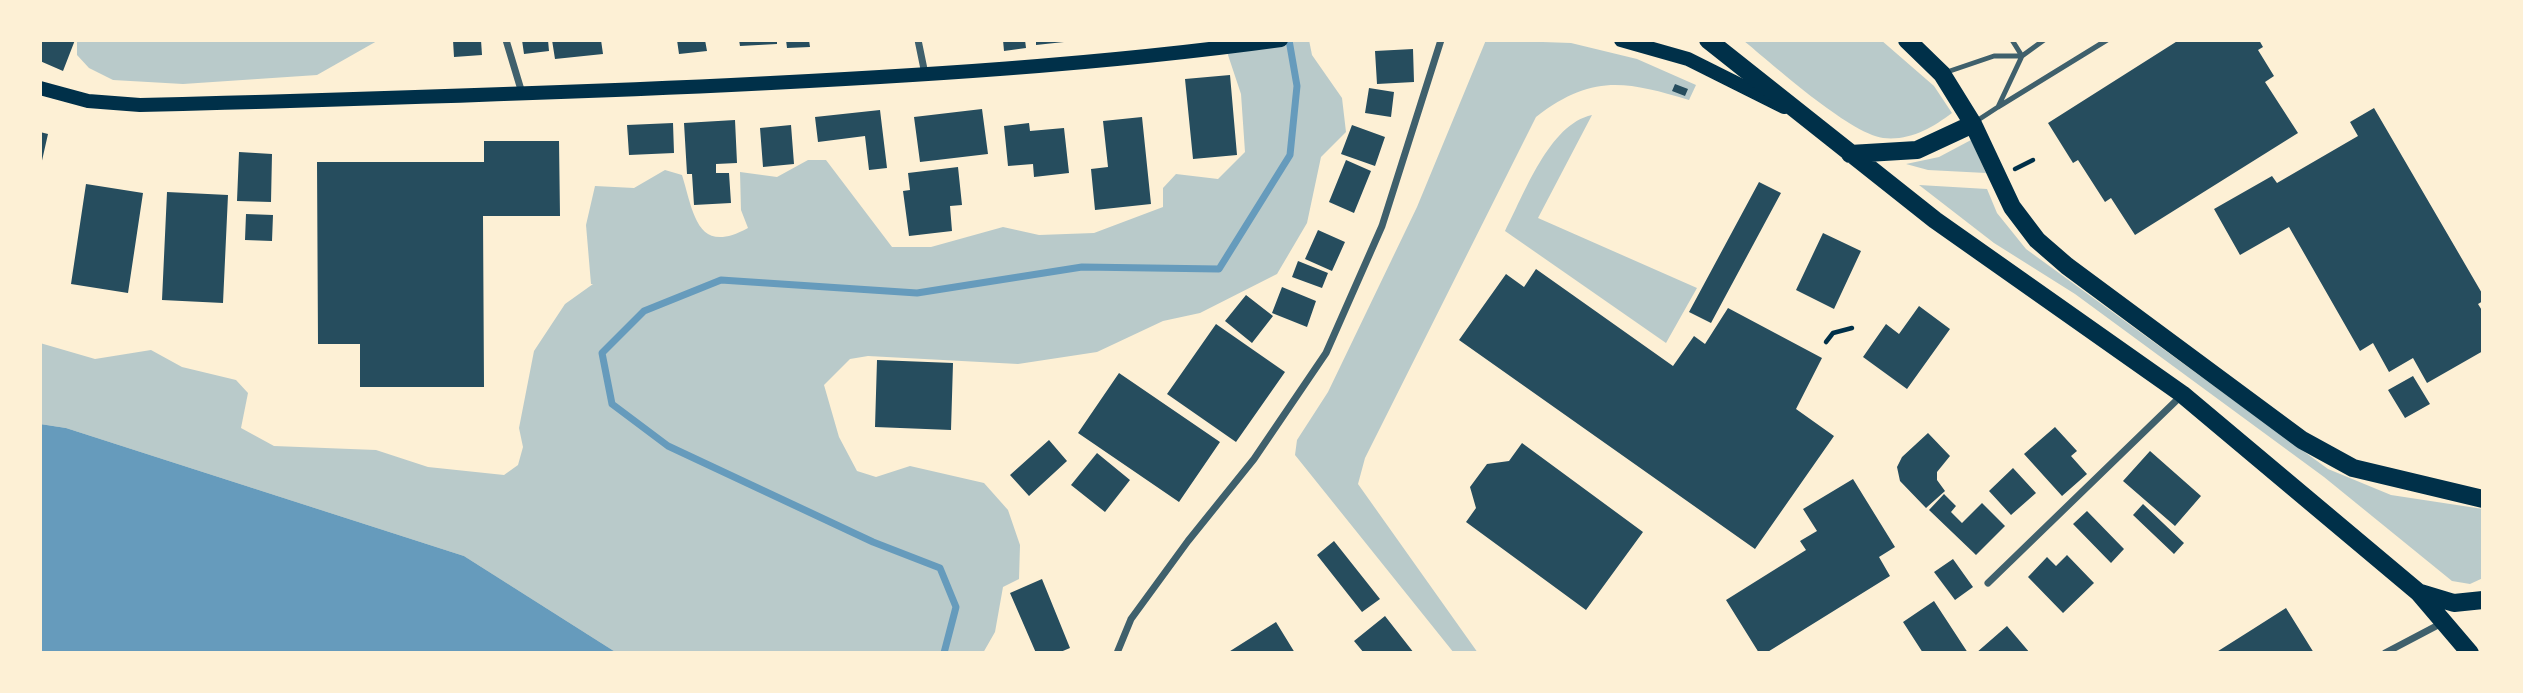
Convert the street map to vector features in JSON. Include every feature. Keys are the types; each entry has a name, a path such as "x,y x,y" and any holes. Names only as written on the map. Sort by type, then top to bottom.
{"main road":[{"path":"40,88 89,100 140,105 522,94 925,75 1066,65 1281,40"},
{"path":"1621,40 1688,60 1801,115"},
{"path":"1708,40 1935,220 2182,394 2417,592 2446,622 2470,653"},
{"path":"1907,40 1942,74 1973,124 2012,207 2037,240 2067,266 2302,440 2353,468 2483,499"},
{"path":"1850,154 1917,150 1973,124"},
{"path":"2458,491 2483,490"},
{"path":"2417,592 2454,603 2483,600"}],"street":[{"path":"506,40 522,94"},
{"path":"918,40 925,75"},
{"path":"1117,653 1131,619 1188,541 1254,459 1326,353 1382,226 1441,40"},
{"path":"1988,583 2182,394"},
{"path":"2385,653 2446,622"}],"lane":[{"path":"2012,40 2022,56"},
{"path":"1998,107 2022,56 2044,40"},
{"path":"1973,124 2107,40"},
{"path":"1942,74 1994,56 2022,56"}],"path":[{"path":"2012,171 2033,160"},
{"path":"1826,342 1833,333 1852,328"}],"shaded area":[{"path":"77,40 377,41 317,75 183,84 113,80 89,68 77,55"},
{"path":"1223,40 1309,40 1312,55 1342,98 1346,132 1321,157 1307,223 1277,274 1200,313 1163,321 1097,352 1018,364 868,356 850,359 824,385 839,437 857,471 876,477 910,466 984,483 1008,510 1020,545 1019,579 1003,587 995,632 983,653 617,653 464,556 66,428 40,424 40,343 95,359 151,350 182,367 236,380 248,393 241,428 274,446 376,450 428,467 504,475 518,465 523,447 519,428 534,351 565,304 593,284 586,225 595,186 634,188 665,170 682,175 700,227 708,234 718,237 748,228 741,210 740,172 777,177 808,160 826,160 892,247 931,247 1003,227 1039,235 1094,233 1163,207 1163,188 1176,174 1218,179 1245,152 1241,94"},
{"path":"1486,40 1571,43 1637,59 1696,85 1689,100 1627,86 1592,88 1556,103 1536,117 1365,458 1358,484 1478,653 1454,653 1295,455 1297,440 1328,392 1417,207"},
{"path":"1743,40 1881,40 1934,86 1952,113 1911,135 1883,138 1868,133 1831,111"},
{"path":"1592,115 1538,218 1697,288 1666,343 1505,231 1551,146 1577,121"},
{"path":"1971,140 1986,173 1928,170 1906,164 1939,157"},
{"path":"1919,185 1987,189 1997,213 2026,249 2328,469 2391,495 2483,509 2483,578 2470,584 2452,581 2324,477 2075,294 1994,243"}],"water":[{"path":"40,424 66,428 464,556 617,653 40,653"}],"building":[{"path":"40,40 75,40 63,71 40,61"},
{"path":"453,40 481,40 482,55 454,57"},
{"path":"522,40 548,40 549,51 524,54"},
{"path":"552,40 601,40 603,54 555,59"},
{"path":"677,40 705,40 707,51 679,54"},
{"path":"739,40 777,40 777,44 740,46"},
{"path":"786,40 809,40 810,47 787,48"},
{"path":"1003,40 1025,40 1026,48 1004,51"},
{"path":"1036,40 1064,40 1064,42 1036,45"},
{"path":"2179,40 2259,40 2263,47 2258,50 2274,76 2265,82 2298,133 2135,235 2111,198 2105,202 2078,160 2073,163 2048,123"},
{"path":"1413,49 1414,82 1377,84 1375,51"},
{"path":"1230,75 1237,155 1193,159 1185,79"},
{"path":"1675,84 1688,89 1685,96 1672,91"},
{"path":"1369,88 1394,92 1391,117 1365,113"},
{"path":"2374,108 2483,295 2483,301 2478,304 2483,312 2483,351 2427,383 2413,358 2389,372 2373,343 2360,351 2289,227 2240,255 2214,209 2272,176 2277,183 2358,136 2350,122"},
{"path":"982,109 988,154 920,162 914,117"},
{"path":"880,110 887,168 869,170 865,136 818,142 815,117"},
{"path":"1142,117 1151,204 1095,210 1091,169 1108,167 1103,121"},
{"path":"735,120 737,163 716,164 716,173 729,173 731,203 694,205 692,174 687,174 684,123"},
{"path":"673,123 674,153 629,155 627,125"},
{"path":"1029,123 1030,131 1064,128 1069,173 1034,177 1033,164 1008,166 1004,126"},
{"path":"791,125 794,164 763,167 760,128"},
{"path":"1352,125 1385,137 1375,166 1341,154"},
{"path":"40,132 48,134 41,165 40,165"},
{"path":"484,141 559,141 560,216 483,216 484,387 360,387 360,344 318,344 317,162 484,162"},
{"path":"239,152 272,154 271,202 237,201"},
{"path":"1346,160 1371,171 1354,213 1329,202"},
{"path":"958,167 962,205 950,206 952,231 909,236 903,191 910,190 908,173"},
{"path":"1759,182 1781,193 1711,323 1689,312"},
{"path":"86,184 143,193 128,293 71,284"},
{"path":"167,192 228,195 223,303 162,300"},
{"path":"246,214 273,215 272,241 245,240"},
{"path":"1318,230 1345,242 1332,271 1305,259"},
{"path":"1823,233 1861,251 1834,309 1796,290"},
{"path":"1298,261 1328,273 1322,288 1292,277"},
{"path":"1536,269 1673,366 1694,336 1705,344 1728,308 1822,358 1796,409 1834,436 1755,549 1459,340 1506,274 1524,287"},
{"path":"1282,287 1316,301 1307,327 1272,313"},
{"path":"1246,295 1273,316 1252,343 1225,321"},
{"path":"1919,306 1950,329 1907,389 1863,357 1886,324 1899,334"},
{"path":"1216,324 1285,372 1236,442 1167,394"},
{"path":"877,360 953,363 951,430 875,427"},
{"path":"1119,373 1220,442 1179,502 1078,433"},
{"path":"2413,376 2430,404 2405,418 2388,390"},
{"path":"2055,427 2077,451 2071,456 2087,474 2062,496 2024,454"},
{"path":"1928,433 1950,456 1937,472 1937,480 1945,491 1926,508 1900,481 1897,467 1902,457"},
{"path":"1049,440 1067,461 1029,496 1010,475"},
{"path":"1522,443 1643,532 1586,610 1466,522 1476,508 1470,487 1487,464 1509,461"},
{"path":"2150,451 2201,496 2175,526 2123,481"},
{"path":"1097,453 1130,480 1105,512 1071,485"},
{"path":"2013,468 2036,493 2011,515 1989,491"},
{"path":"1853,479 1895,547 1879,557 1890,576 1766,653 1759,653 1726,600 1806,550 1800,541 1817,531 1803,509"},
{"path":"1944,494 1956,506 1951,512 1962,523 1982,503 2005,526 1976,555 1929,510"},
{"path":"2143,504 2184,543 2174,554 2133,515"},
{"path":"2087,511 2124,549 2111,563 2073,524"},
{"path":"1334,541 1380,599 1362,612 1317,555"},
{"path":"2067,555 2094,583 2063,613 2028,577 2047,557 2056,566"},
{"path":"1953,559 1973,587 1955,600 1934,572"},
{"path":"1042,579 1070,648 1058,653 1036,653 1010,593"},
{"path":"1934,601 1968,653 1923,653 1903,622"},
{"path":"2286,608 2314,653 2215,653 2253,629"},
{"path":"1385,616 1414,653 1364,653 1354,641"},
{"path":"1276,622 1295,653 1227,653"},
{"path":"2007,626 2030,653 1976,653"}],"waterway":[{"path":"944,653 956,607 940,568 873,542 668,446 612,404 602,353 644,311 721,280 917,293 1082,267 1219,269 1290,155 1297,86 1289,40"}]}
